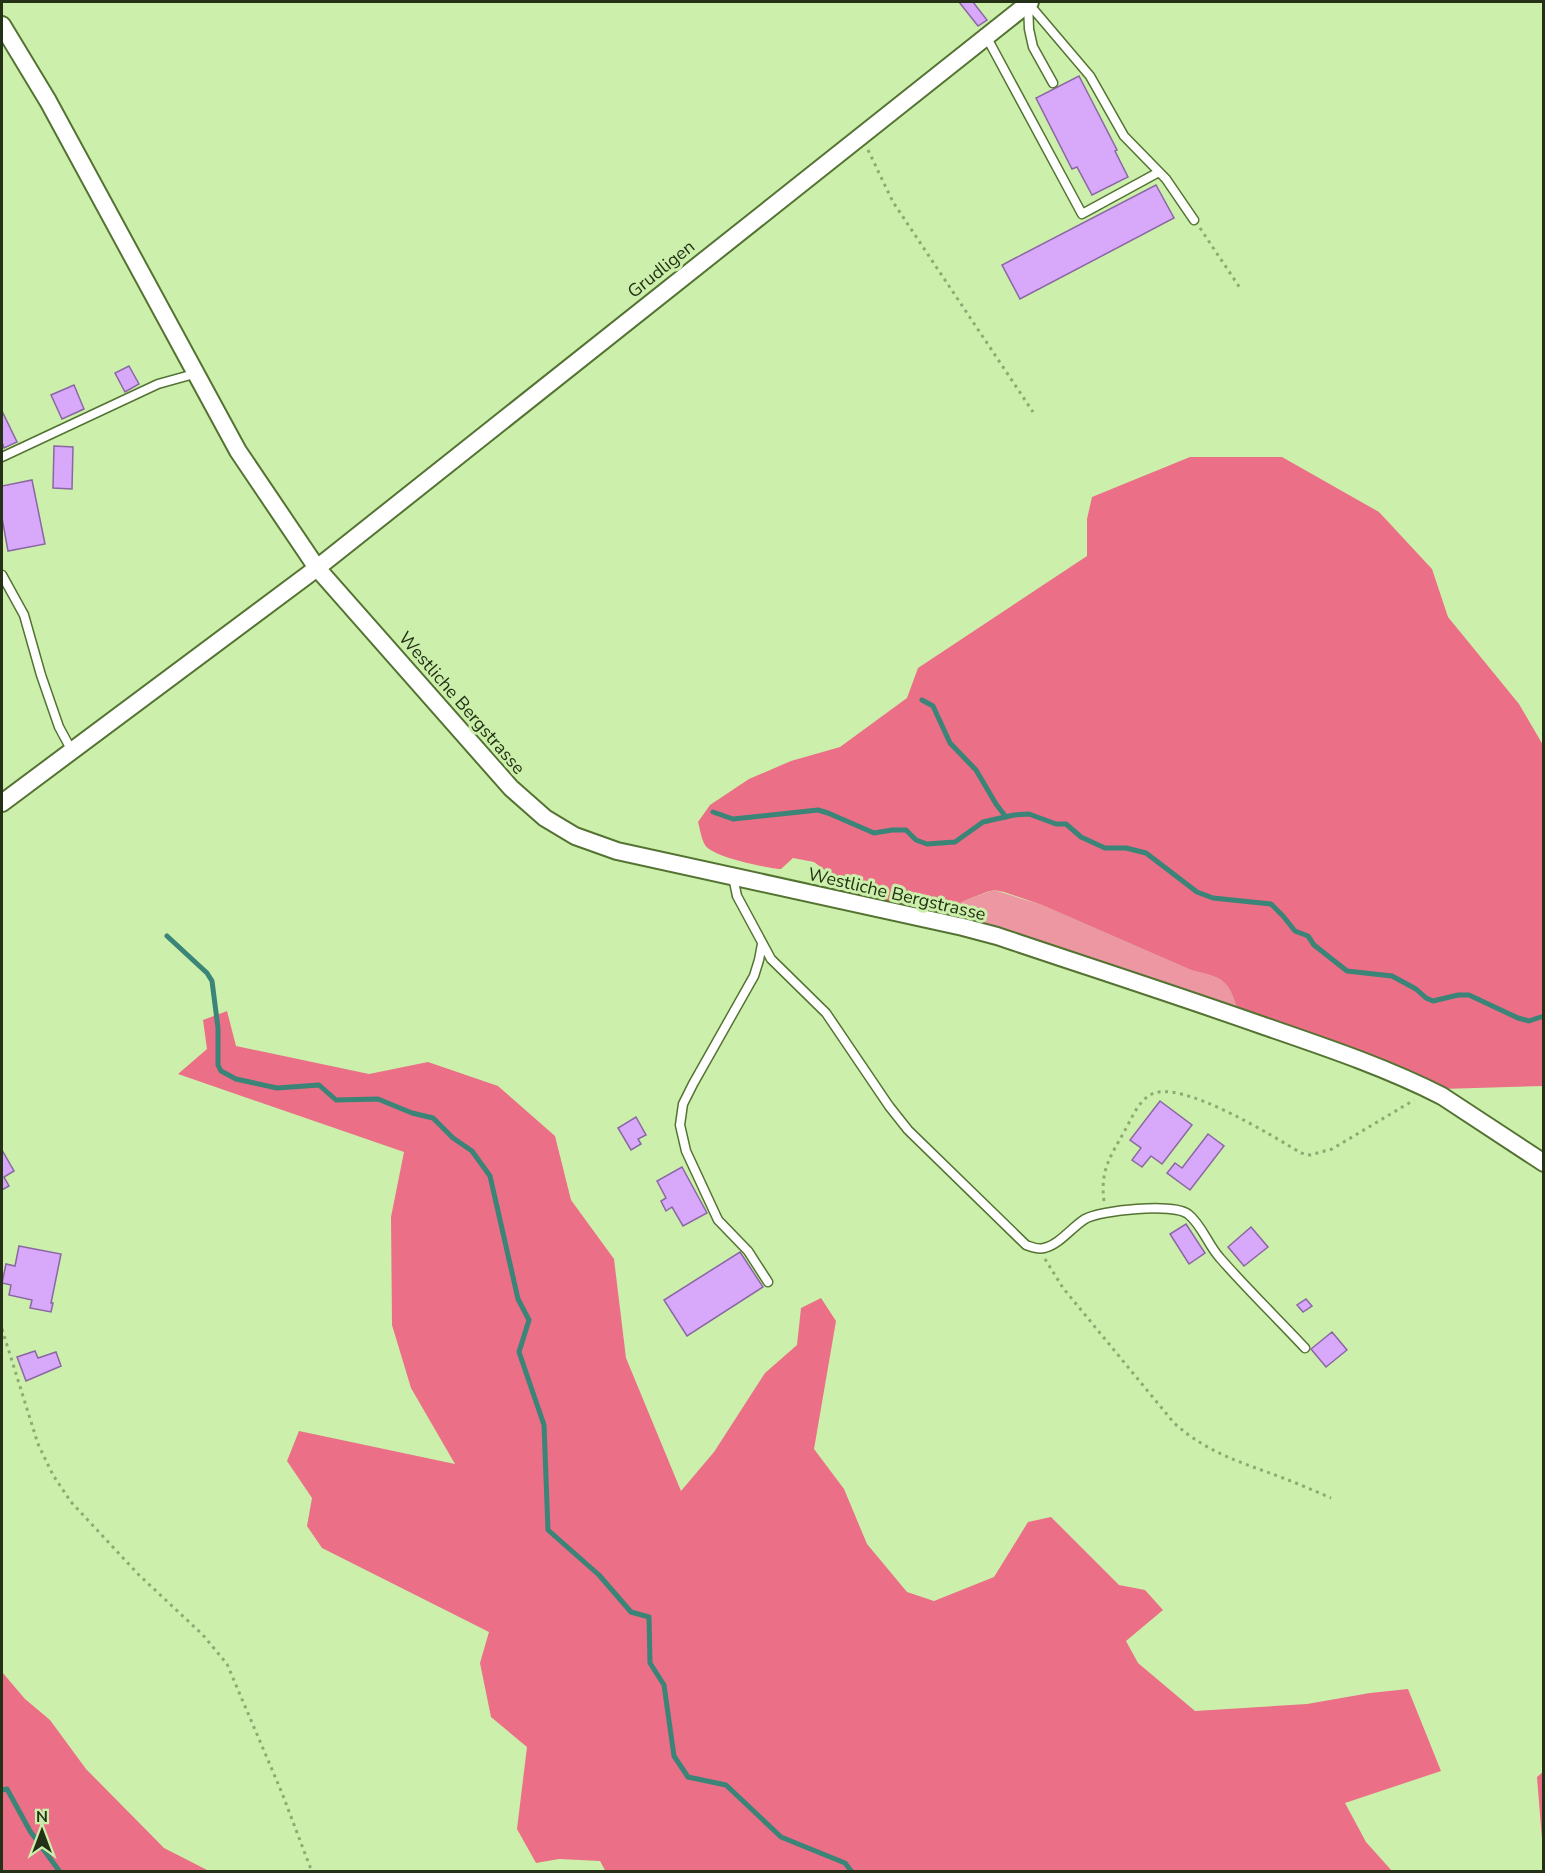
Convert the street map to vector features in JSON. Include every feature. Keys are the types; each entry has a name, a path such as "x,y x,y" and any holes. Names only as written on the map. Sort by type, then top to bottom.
{"street":[{"name":"Grudligen","path":"2,803 317,568 1029,2"},
{"name":"Westliche Bergstrasse","path":"2,25 48,101 238,452 317,568 511,788 545,818 575,836 617,851 997,936 1361,1060 1442,1096 1544,1162"}],"lane":[{"path":"1029,2 1029,29 1033,47 1053,83"},
{"path":"1029,2 1090,76 1124,135 1159,172 1194,219"},
{"path":"986,36 1082,214 1159,172"},
{"path":"2,458 158,384 194,374"},
{"path":"2,575 24,615 59,727 72,751"},
{"path":"733,877 737,896 771,959 826,1013 908,1130 1026,1245 1043,1249 1085,1219 1106,1212 1164,1208 1187,1213 1197,1224 1218,1257 1305,1348"},
{"path":"762,944 754,976 683,1104 680,1125 686,1151 718,1220 748,1251 768,1282"}],"path":[{"path":"862,135 893,202 1033,412"},
{"path":"1194,219 1240,288"},
{"path":"1106,1212 1102,1185 1106,1164 1139,1106 1149,1096 1156,1093 1172,1093 1215,1105 1301,1153 1310,1155 1332,1149 1414,1100 1426,1088"},
{"path":"1043,1249 1045,1261 1063,1288 1174,1423 1192,1439 1210,1450 1331,1498"},
{"path":"2,1329 38,1444 53,1475 70,1502 139,1575 203,1635 227,1664 282,1792 312,1872"}],"shaded area":[{"path":"1190,457 1282,457 1379,512 1432,569 1448,617 1519,704 1543,745 1543,1086 1442,1089 1238,1011 1231,992 1223,981 1191,970 1042,905 1004,892 994,890 987,892 934,916 867,902 814,862 793,858 781,869 774,868 728,858 705,845 698,822 710,805 749,779 791,761 840,747 907,698 918,668 1087,556 1087,519 1092,497"},
{"path":"994,890 1042,905 1191,970 1217,978 1223,981 1231,992 1238,1011 934,916 966,900"},
{"path":"227,1011 236,1046 369,1074 428,1062 498,1086 555,1136 571,1200 614,1259 626,1358 681,1491 714,1452 765,1373 797,1345 801,1308 821,1298 836,1321 814,1449 844,1489 867,1544 907,1592 934,1601 994,1577 1028,1522 1051,1517 1119,1585 1145,1590 1163,1610 1126,1641 1138,1663 1195,1711 1307,1704 1408,1689 1441,1771 1345,1803 1366,1842 1392,1871 606,1872 600,1861 559,1859 536,1863 517,1829 527,1747 491,1717 480,1663 489,1632 322,1548 307,1526 312,1498 287,1461 299,1431 455,1464 411,1388 392,1325 391,1217 404,1152 178,1074 207,1049 203,1020"},
{"path":"2,1672 25,1699 50,1720 86,1769 164,1848 209,1871 2,1871"},
{"path":"1543,1772 1543,1852 1537,1777"}],"building":[{"path":"959,2 973,2 987,20 978,26"},
{"path":"1079,76 1117,150 1115,151 1128,177 1092,195 1077,167 1072,169 1036,98"},
{"path":"1156,185 1174,218 1020,299 1002,265"},
{"path":"129,366 139,384 125,392 115,373"},
{"path":"74,385 84,409 62,419 51,395"},
{"path":"2,411 17,442 4,448 2,442"},
{"path":"54,446 73,447 72,489 53,488"},
{"path":"32,480 45,544 8,551 2,518 2,486"},
{"path":"1160,1101 1192,1125 1162,1164 1151,1156 1142,1167 1132,1160 1141,1148 1130,1140"},
{"path":"636,1117 646,1135 638,1139 641,1144 631,1150 618,1128"},
{"path":"1208,1134 1224,1146 1190,1190 1167,1173 1175,1163 1182,1168"},
{"path":"2,1150 14,1171 4,1177 9,1186 2,1190"},
{"path":"682,1167 707,1213 683,1226 672,1207 666,1211 661,1201 666,1198 657,1181"},
{"path":"1186,1224 1205,1253 1189,1264 1170,1234"},
{"path":"1251,1227 1268,1247 1244,1266 1228,1247"},
{"path":"19,1246 61,1254 51,1312 30,1308 32,1300 9,1295 11,1285 2,1283 6,1264 15,1266"},
{"path":"740,1252 763,1287 687,1336 664,1300"},
{"path":"1306,1299 1312,1306 1303,1312 1297,1305"},
{"path":"1332,1332 1347,1350 1326,1367 1311,1349"},
{"path":"35,1351 38,1358 56,1352 61,1366 26,1381 17,1357"}],"waterway":[{"path":"922,700 933,706 950,743 976,770 1006,817"},
{"path":"713,812 733,819 818,810 874,833 906,830 916,840 927,844 955,842 983,822 1029,814 1056,824 1066,824 1081,837 1105,848 1126,848 1146,853 1197,892 1213,898 1271,904 1295,931 1308,936 1314,945 1347,971 1392,976 1433,1001 1458,995 1469,995 1518,1018 1529,1021 1544,1016"},
{"path":"167,936 207,973 212,981 218,1028 218,1065 221,1071 236,1079 277,1088 319,1085 336,1100 378,1099 412,1113 433,1118 453,1138 472,1151 490,1176 518,1299 529,1320 519,1352 544,1425 548,1530 599,1575 631,1612 649,1617 650,1663 664,1685 674,1756 688,1777 726,1785 781,1837 845,1863 852,1872"},
{"path":"2,1790 7,1789 30,1831 60,1872"}]}
